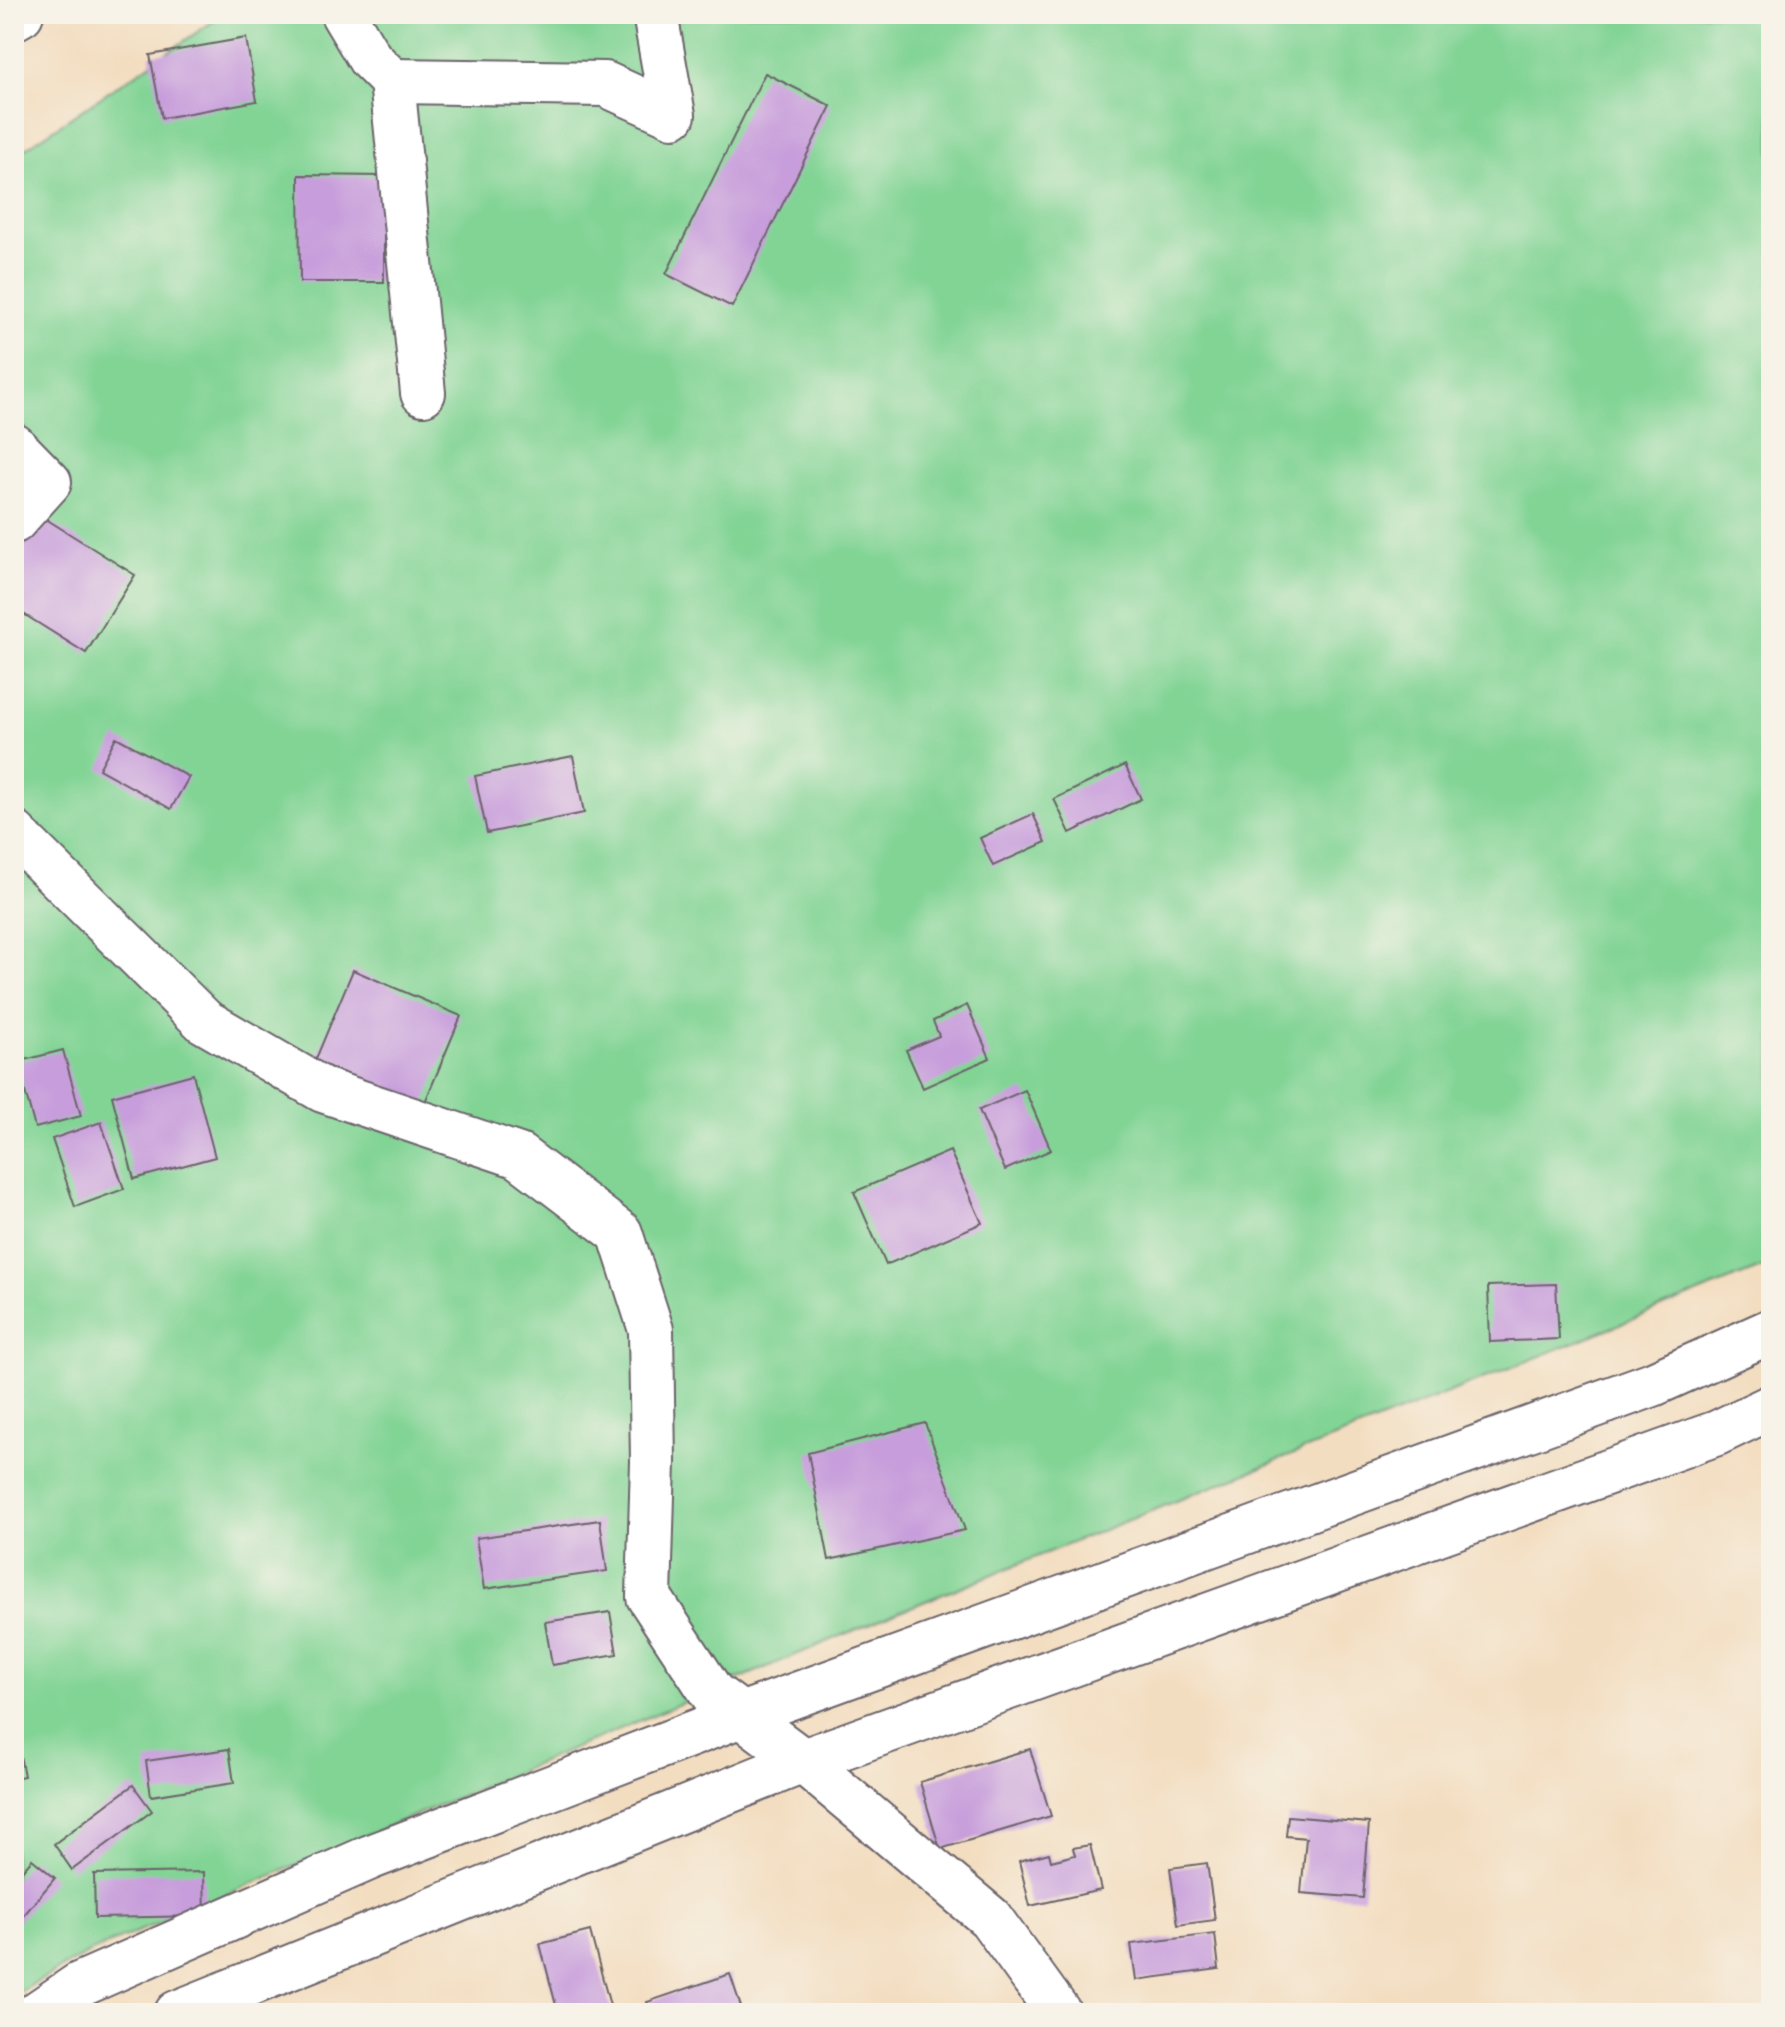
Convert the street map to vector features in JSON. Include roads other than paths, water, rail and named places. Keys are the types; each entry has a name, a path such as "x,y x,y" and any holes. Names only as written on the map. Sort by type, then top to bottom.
{"main road":[{"path":"14,18 21,14"},
{"path":"343,14 370,59 392,81 423,393"},
{"path":"392,81 605,84 673,115 655,14"},
{"path":"14,446 49,482 14,521"},
{"path":"14,833 204,1021 323,1090 519,1156 620,1233 651,1330 653,1462 649,1597 712,1693 803,1761 990,1918 1059,2013"},
{"path":"38,2013 79,1985 371,1857 741,1715 1653,1384 1771,1331"},
{"path":"177,2013 803,1761 1717,1433 1771,1407"}]}
